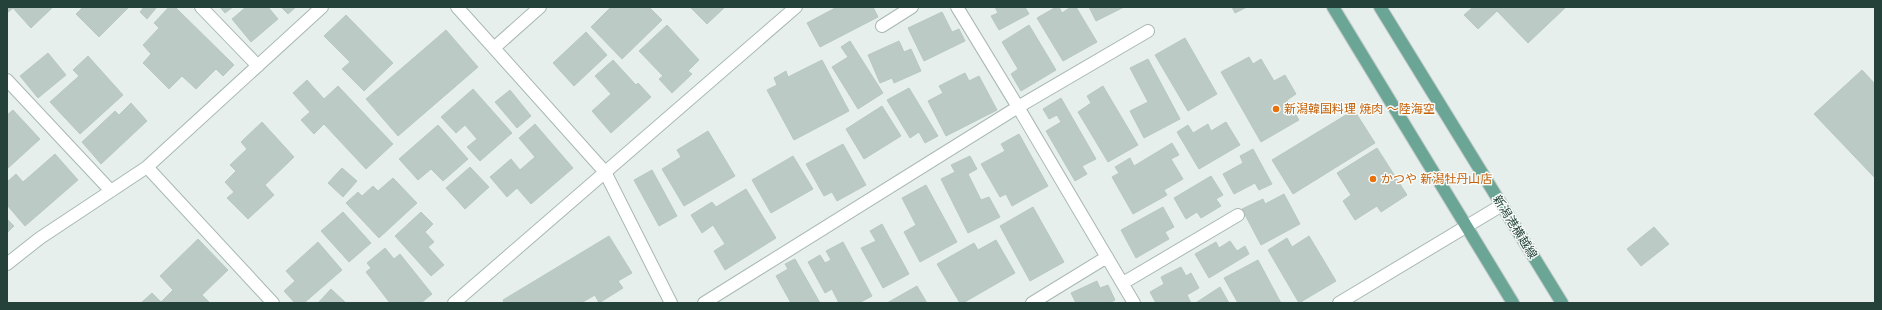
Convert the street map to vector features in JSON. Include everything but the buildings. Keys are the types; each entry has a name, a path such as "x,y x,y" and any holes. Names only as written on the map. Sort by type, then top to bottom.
{"main road":[{"path":"1333,7 1513,303"},
{"name":"新潟港横越線","path":"1380,7 1562,303"}],"street":[{"path":"201,7 258,66"},
{"path":"7,264 40,238 147,168 322,7"},
{"path":"457,7 605,172 671,303"},
{"path":"494,48 540,7"},
{"path":"454,303 796,7"},
{"path":"882,26 912,7"},
{"path":"957,7 1134,303"},
{"path":"704,303 1018,107 1148,31"},
{"path":"7,80 111,191"},
{"path":"147,168 273,303"},
{"path":"1339,303 1502,205"},
{"path":"1123,283 1238,215"},
{"path":"1032,303 1107,257"}],"place":[{"name":"新潟韓国料理 焼肉 ～陸海空","path":"1276,109"},
{"name":"かつや 新潟牡丹山店","path":"1373,179"}]}
